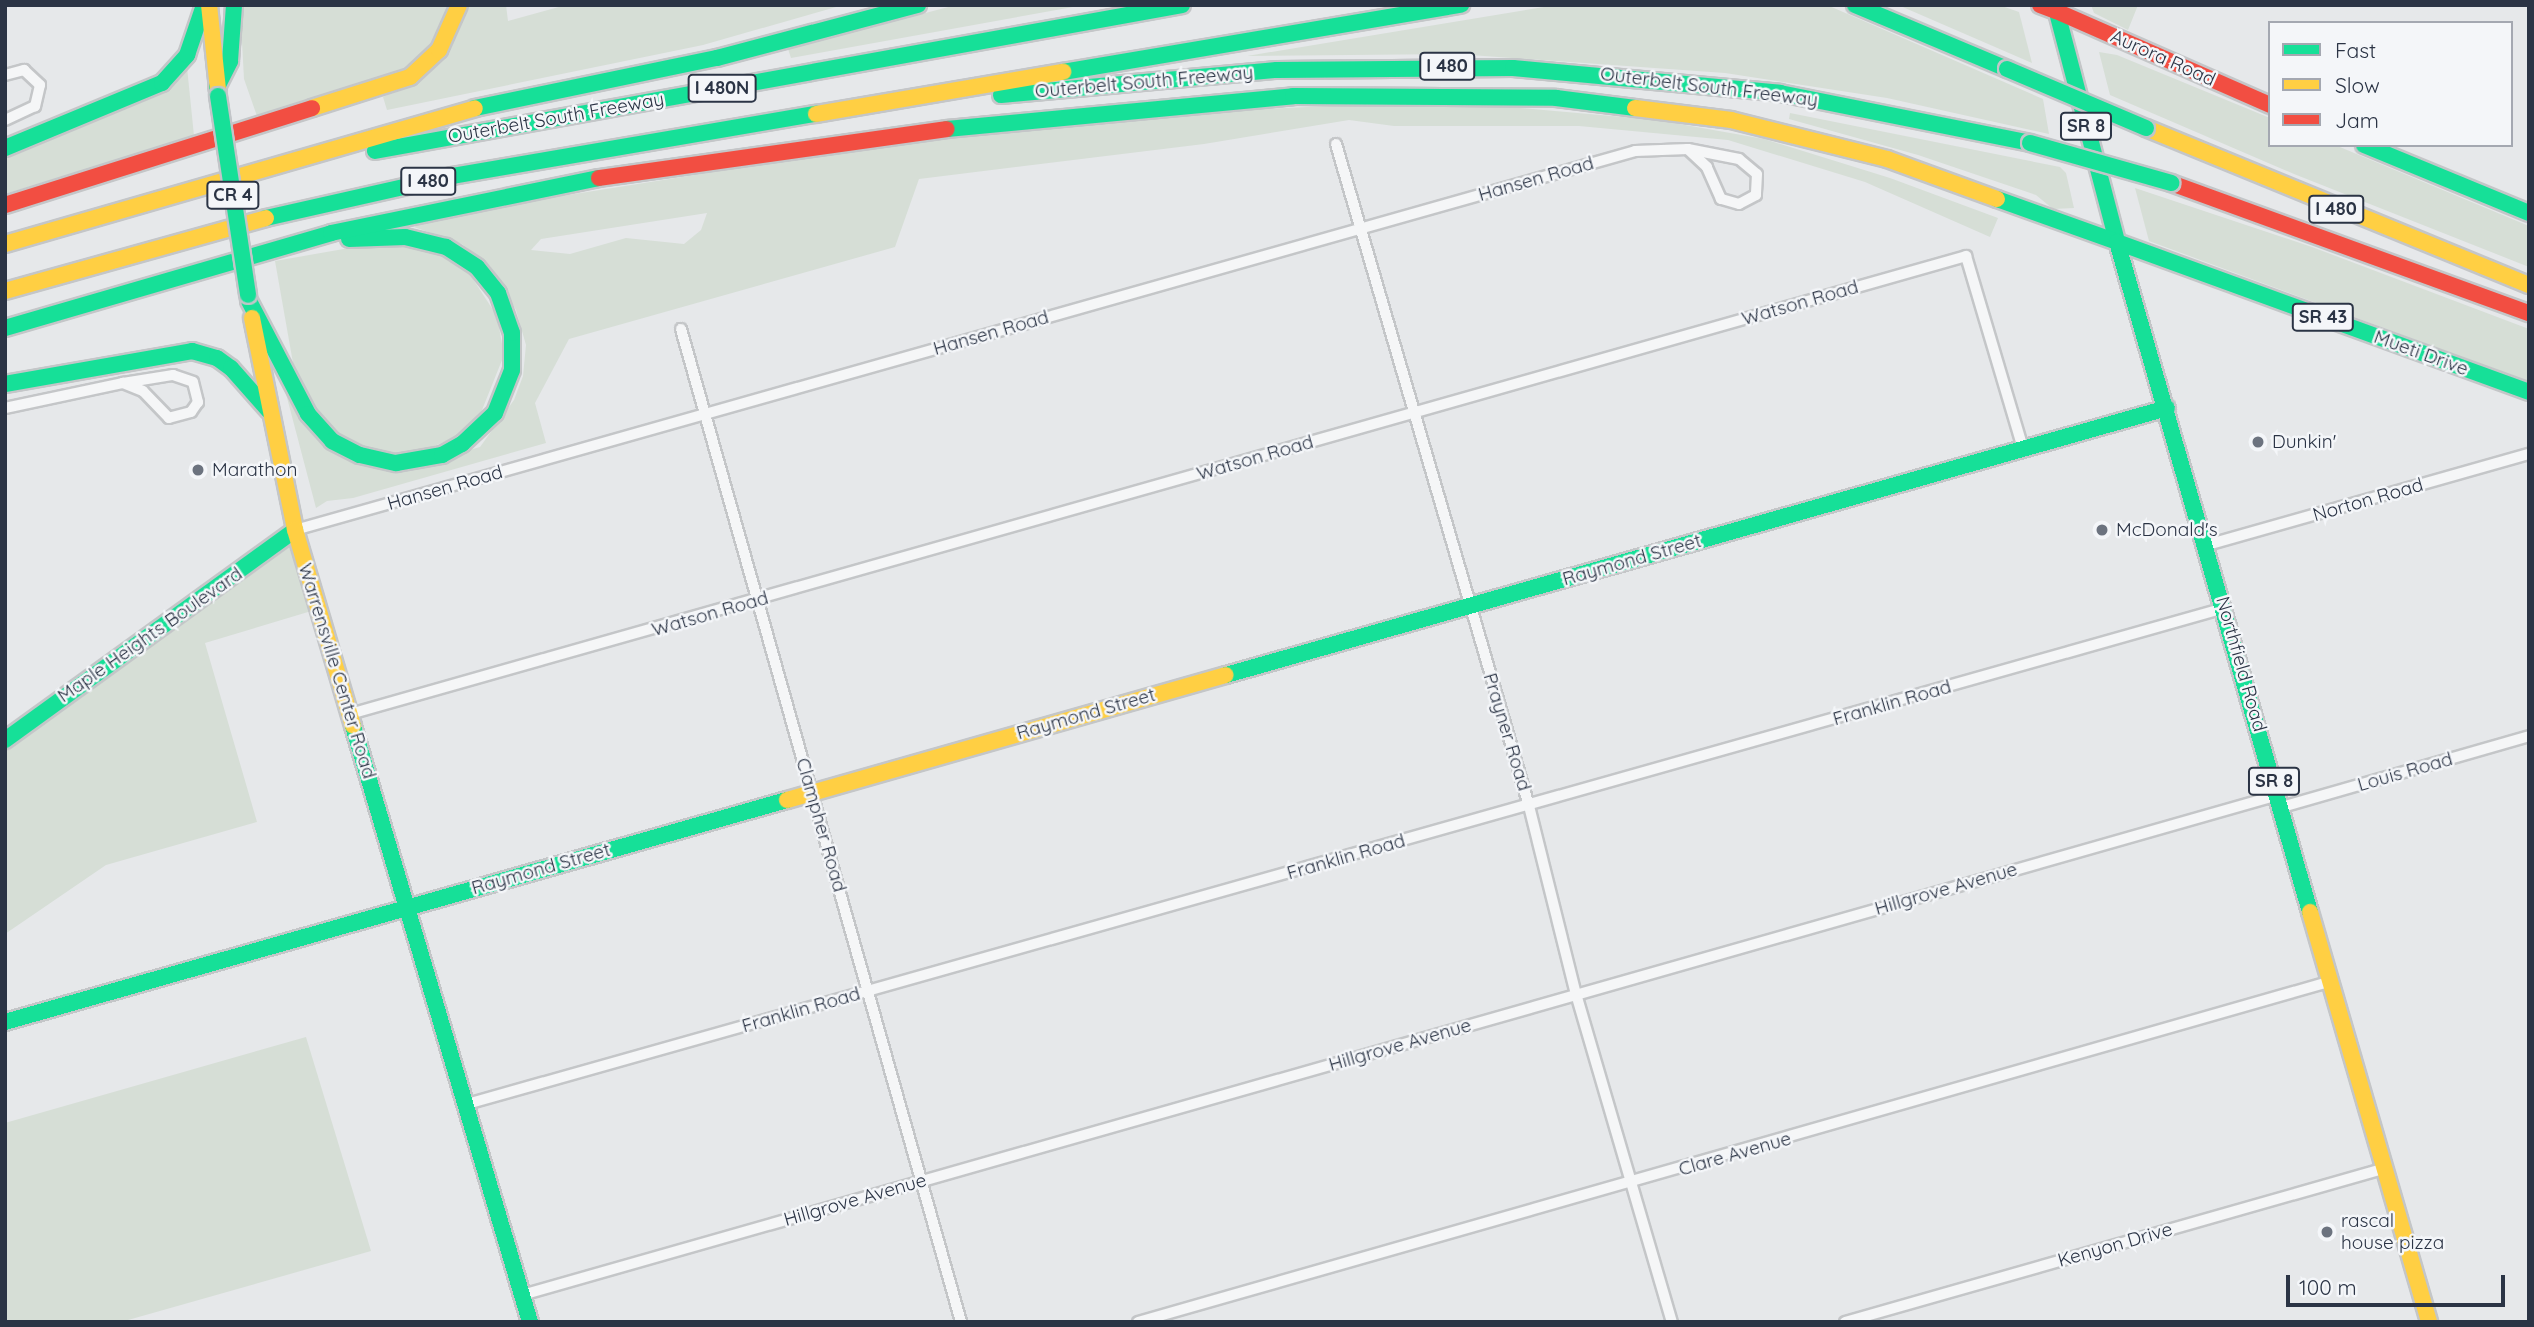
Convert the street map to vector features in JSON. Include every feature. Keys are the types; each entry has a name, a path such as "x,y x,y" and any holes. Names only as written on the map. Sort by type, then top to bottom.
{"main road":[{"name":"Warrensville Center Road","path":"206,5 248,298 295,530 530,1322"},
{"path":"5,148 162,83 187,55 206,5"},
{"path":"218,91 230,61 234,5"},
{"path":"5,205 399,82 427,65 439,50 459,5"},
{"name":"Outerbelt South Freeway","path":"5,244 494,103 717,58 918,5"},
{"name":"Outerbelt South Freeway","path":"262,172 1182,5"},
{"name":"Outerbelt South Freeway","path":"5,291 220,229 411,184 1461,5"},
{"name":"I 480","path":"1855,5 2529,285"},
{"name":"Aurora Road","path":"2050,7 2268,105"},
{"name":"Northfield Road","path":"2050,7 2429,1322"},
{"name":"Outerbelt South Freeway","path":"859,108 1277,70 1489,67 1621,75 1767,91 2030,143 2171,183 2529,313"},
{"name":"Mueti Drive","path":"278,250 464,202 706,160 1108,111 1223,100 1374,94 1556,98 1653,107 1746,123 1887,159 2529,392"},
{"path":"2369,147 2529,213"},
{"path":"5,328 278,250 378,236 426,240 462,255 498,293 512,333 512,370 495,413 462,444 442,455 396,463 360,455 332,440 308,414 248,298"},
{"path":"5,384 192,351 217,358 231,368 269,411"},
{"name":"Raymond Street","path":"5,1022 2167,408"},
{"name":"Maple Heights Boulevard","path":"5,740 295,530"}],"street":[{"path":"5,75 24,70 40,85 34,106 5,120"},
{"name":"Prayner Road","path":"1336,144 1468,606 1529,806 1576,994 1634,1183 1672,1322"},
{"name":"Hansen Road","path":"295,530 1634,151 1688,149 1751,166 1757,174 1756,195 1739,204 1721,199 1707,167 1688,149"},
{"name":"Watson Road","path":"350,714 759,601 1966,256 2023,449"},
{"name":"Clampher Road","path":"681,329 961,1322"},
{"path":"5,408 122,383 185,376 198,392 198,402 191,412 169,418 144,391 122,383"},
{"name":"Norton Road","path":"2207,545 2529,454"},
{"name":"Franklin Road","path":"467,1104 2225,608"},
{"name":"Louis Road","path":"2280,801 2529,736"},
{"name":"Hillgrove Avenue","path":"522,1295 1576,994 2280,801"},
{"name":"Clare Avenue","path":"1138,1322 1634,1183 2332,981"},
{"name":"Kenyon Drive","path":"1845,1322 2385,1168"}],"shaded area":[{"path":"240,5 449,5 437,36 405,71 257,116 244,79"},
{"path":"465,5 506,5 508,21 566,5 843,5 703,45 387,110 383,97 423,76"},
{"path":"956,5 1084,5 791,58 788,49"},
{"path":"1556,5 1827,5 2043,99 2049,134 1887,98 1725,73 1456,54 1247,56"},
{"path":"1898,5 1999,5 2019,12 2032,63"},
{"path":"2091,5 2138,5 2128,30 2094,13"},
{"path":"2099,52 2117,55 2268,117 2268,147 2340,147 2529,226 2529,267 2294,174 2110,95"},
{"path":"187,67 194,136 5,194 5,155"},
{"path":"1350,105 1499,106 1657,120 1764,139 1890,178 1998,218 1990,237 1865,182 1728,140 1579,126 1394,126 1349,120 1204,144 919,179 895,247 569,339 535,403 546,443 353,498 327,501 316,508 285,390 298,411 399,470 480,447 514,400 523,376 526,345 516,310 490,266 462,244 414,227 423,223 460,212 796,159 977,135 1246,110","holes":["707,213 701,230 684,244 626,238 570,254 531,250 541,239"]},
{"path":"1790,113 2060,167 2066,173 2074,208 2053,209 2036,195 1918,155 1789,119"},
{"path":"2135,188 2312,247 2529,329 2529,382 2149,241"},
{"path":"406,245 435,252 469,273 497,316 504,355 480,415 457,436 430,448 396,453 366,449 323,424 293,363 275,261 355,247"},
{"path":"295,530 318,609 205,643 257,822 106,865 5,934 5,740"},
{"path":"306,1037 371,1251 121,1322 5,1322 5,1123"}],"traffic: fast":[{"path":"5,148 162,83 187,55 204,5"},
{"path":"217,87 230,61 234,5"},
{"path":"475,108 717,58 918,5"},
{"path":"375,151 1182,5"},
{"path":"1063,72 1461,5"},
{"path":"1855,5 2007,69"},
{"path":"2055,5 2117,242 2310,912"},
{"path":"1001,95 1277,70 1513,68 1780,93 2030,143"},
{"path":"2007,69 2146,128"},
{"path":"218,96 248,295"},
{"path":"947,129 1293,96 1556,98 1635,108"},
{"path":"266,218 452,176 816,114"},
{"path":"2030,143 2171,183"},
{"path":"2369,147 2529,213"},
{"path":"5,328 331,233 599,178"},
{"path":"1997,199 2117,242"},
{"path":"249,301 308,414 332,441 360,455 396,463 442,455 462,444 495,413 512,370 512,333 498,293 477,267 446,247 405,237 349,239"},
{"path":"2117,242 2529,392"},
{"path":"5,384 192,351 217,358 231,368 269,411"},
{"path":"1226,675 2167,408"},
{"path":"5,740 295,530"},
{"path":"353,726 530,1322"},
{"path":"5,1022 787,800"}],"traffic: slow":[{"path":"209,5 218,89"},
{"path":"312,108 410,77 439,50 459,5"},
{"path":"816,114 1063,72"},
{"path":"5,244 475,108"},
{"path":"1635,108 1731,120 1887,159 1997,199"},
{"path":"2146,128 2529,285"},
{"path":"5,291 266,218"},
{"path":"252,318 295,530 353,726"},
{"path":"787,800 1226,675"},
{"path":"2310,912 2429,1322"}],"traffic: jam":[{"path":"2040,5 2056,11"},
{"path":"2056,11 2268,104"},
{"path":"5,205 312,108"},
{"path":"599,178 947,129"},
{"path":"2171,183 2529,313"}],"place":[{"name":"Dunkin'","path":"2258,442"},
{"name":"Marathon","path":"198,470"},
{"name":"McDonald's","path":"2102,530"},
{"name":"rascal house pizza","path":"2327,1232"}]}
